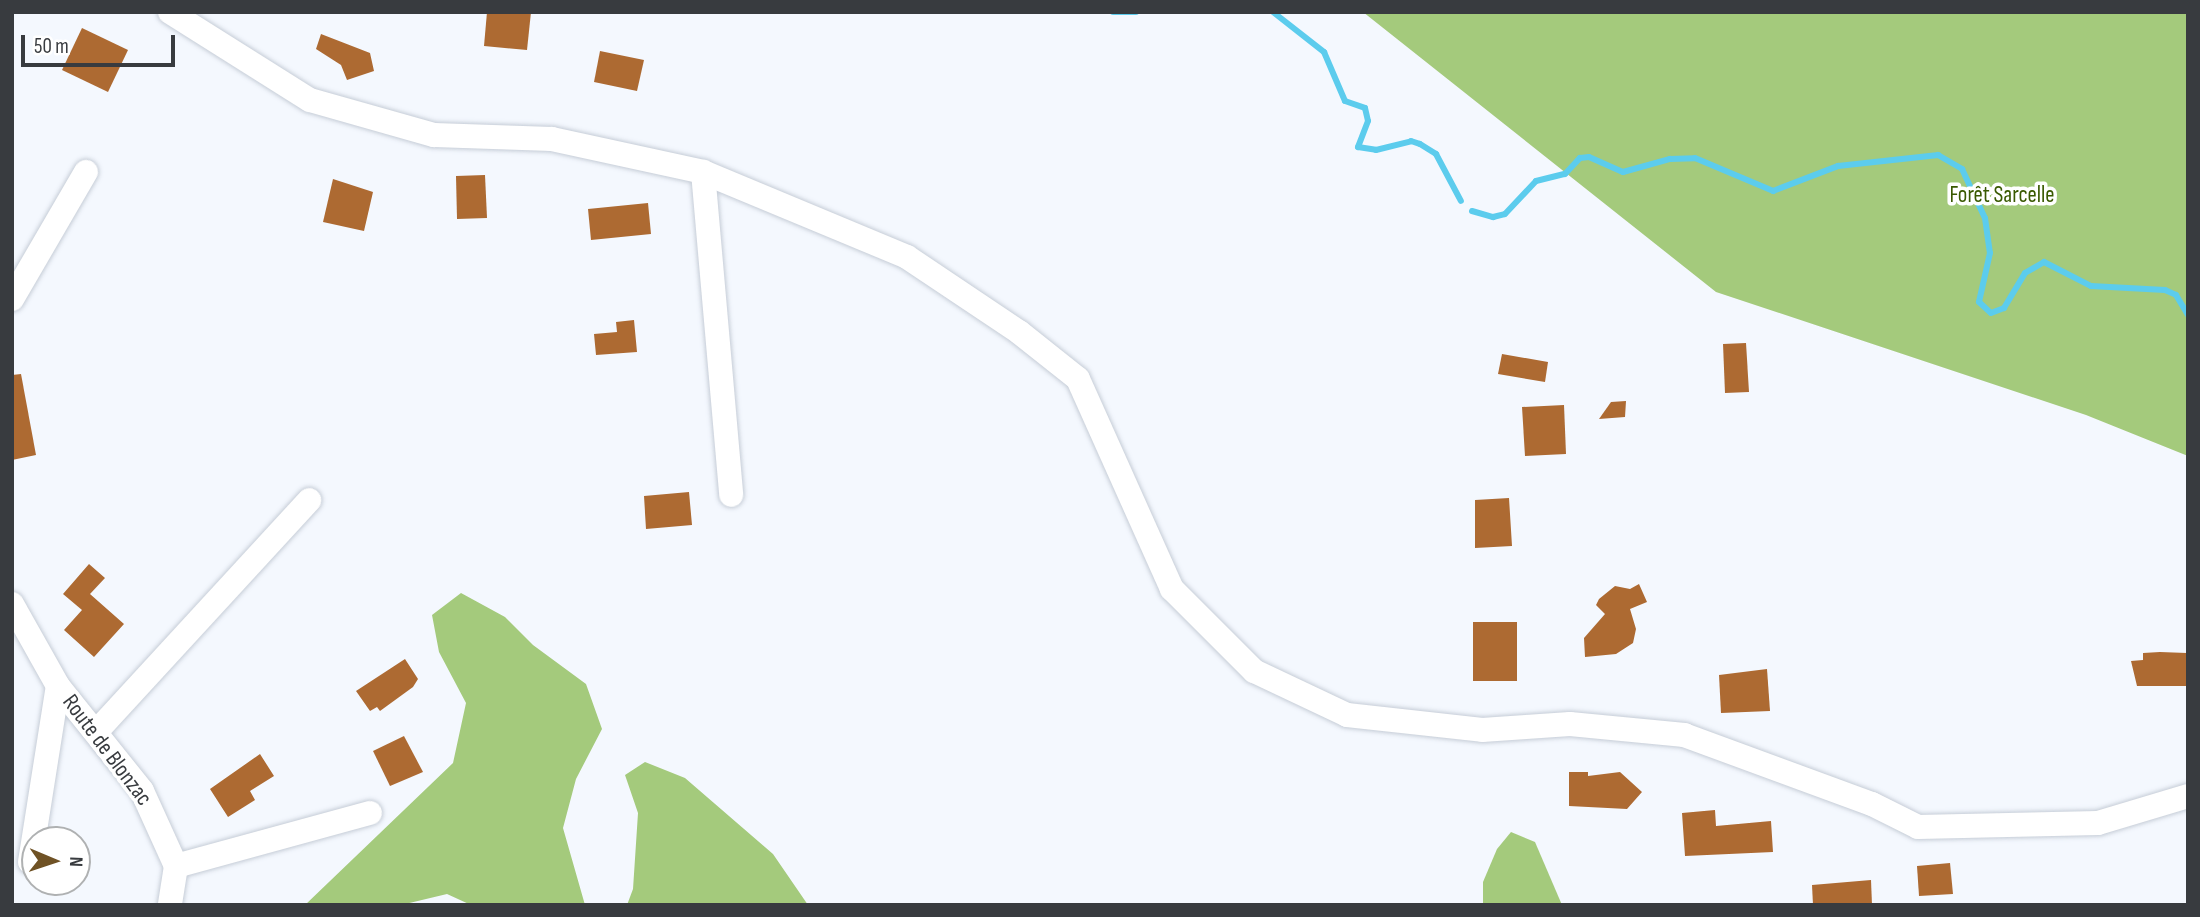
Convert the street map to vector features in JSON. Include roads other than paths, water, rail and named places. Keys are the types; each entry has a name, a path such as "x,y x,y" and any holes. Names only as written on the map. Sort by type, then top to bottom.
{"street":[{"path":"170,12 310,100 434,135 552,139 703,172 907,257 1078,379 1172,589 1254,671 1347,715 1482,730 1570,724 1684,736 1788,772 1918,827 2098,823 2188,796"},
{"path":"12,299 86,172"},
{"path":"703,172 731,495"},
{"path":"96,732 309,500"},
{"name":"Route de Blonzac","path":"12,604 58,686 142,791 176,866"},
{"path":"36,826 58,686"},
{"path":"170,905 176,866 370,813"}],"waterway":[{"path":"1113,12 1136,12"},
{"path":"1273,12 1324,52 1345,101 1365,108 1368,121 1358,147 1376,150 1411,141 1420,144 1436,154 1461,201"},
{"path":"1472,211 1493,217 1505,214 1536,181 1565,174 1580,158 1589,157 1623,172 1670,159 1695,158 1773,191 1838,166 1938,155 1962,169 1985,218 1990,253 1979,302 1991,313 2004,308 2025,273 2044,262 2091,286 2165,290 2176,295 2188,315"}],"park label":[{"name":"Forêt Sarcelle","path":"2002,195"}]}
